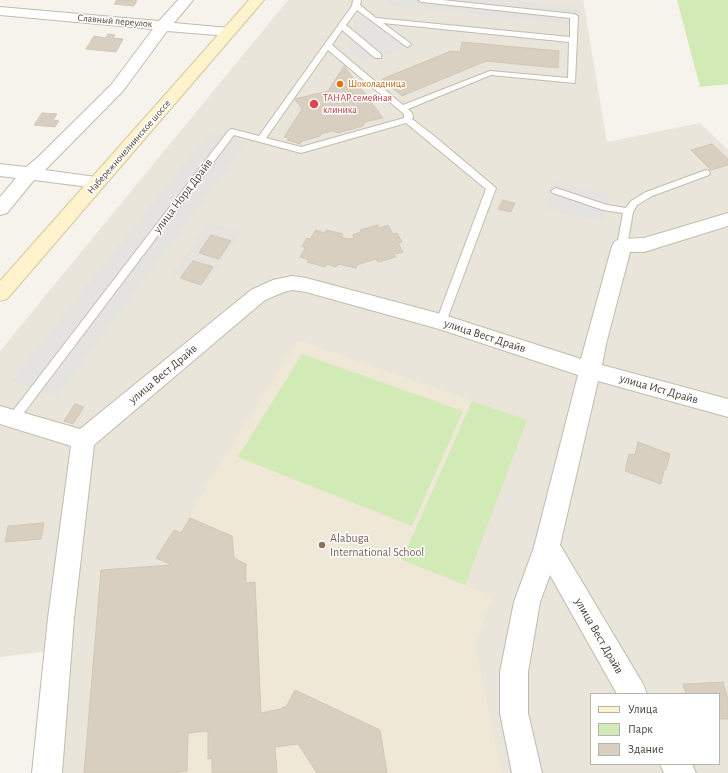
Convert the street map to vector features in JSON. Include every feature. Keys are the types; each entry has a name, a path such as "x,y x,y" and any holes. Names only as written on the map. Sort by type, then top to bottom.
{"main road":[{"name":"Набережночелнинское шоссе","path":"0,294 257,0"}],"street":[{"path":"0,209 30,174 117,88 163,26 186,0"},
{"name":"Славный переулок","path":"0,11 229,32"},
{"path":"0,170 98,182"},
{"path":"527,773 514,713 514,672 528,602 547,547 595,344 622,246 644,245 728,219"},
{"name":"улица Вест Драйв","path":"83,440 258,295 280,285 292,283 306,285 441,322 590,370"},
{"name":"улица Ист Драйв","path":"590,370 728,408"},
{"path":"7,417 83,440 62,618 47,773"},
{"name":"улица Вест Драйв","path":"547,547 632,693"}],"lane":[{"path":"402,108 490,73 572,81 574,16 422,0"},
{"path":"407,45 374,20 356,3 342,26 261,139 301,150 407,120"},
{"path":"374,20 573,40"},
{"path":"342,26 378,56"},
{"path":"328,46 408,113 409,117 407,120"},
{"path":"407,120 430,137 491,188 441,322"},
{"name":"улица Норд Драйв","path":"7,417 232,132 261,139"},
{"path":"622,246 628,211 634,203 649,194 706,173"},
{"path":"556,190 606,208 628,211"}],"shaded area":[{"path":"288,0 583,0 607,142 700,123 728,150 728,773 39,773 50,651 0,657 0,351"},
{"path":"388,0 503,0 578,7 577,25 386,5"},
{"path":"371,14 411,45 365,63 350,51 354,20"},
{"path":"209,133 247,142 57,396 11,381"},
{"path":"554,181 609,194 602,222 545,209"},
{"path":"209,223 242,232 206,284 172,274"},
{"name":"Alabuga International School","path":"298,340 527,420 465,585 493,596 475,646 502,773 84,773 101,570 171,565 181,533 209,481"}],"green space":[{"path":"677,0 728,0 728,84 700,87"},
{"path":"302,354 463,411 412,526 238,457"},
{"path":"472,401 527,420 465,585 402,560"}],"building":[{"path":"117,0 137,0 134,6 114,4"},
{"path":"108,34 115,35 113,38 123,39 116,52 86,49 94,36 106,38"},
{"path":"462,42 559,51 558,68 486,61 402,96 382,79 451,51 460,52"},
{"path":"344,66 383,118 365,122 363,126 338,133 332,131 321,134 320,136 302,141 300,144 287,140 289,138 284,137 302,109 295,99 328,91"},
{"path":"42,113 57,114 53,120 59,121 55,127 34,125"},
{"path":"712,144 728,159 728,165 711,170 691,150"},
{"path":"503,200 515,203 511,212 498,209"},
{"path":"378,225 379,228 388,225 393,234 397,233 402,242 398,243 403,252 394,254 396,257 378,262 376,259 357,265 356,268 338,264 336,267 327,264 325,267 307,262 309,260 300,257 305,248 302,246 307,238 310,239 316,230 324,233 326,230 343,234 341,237 349,239 354,238 353,235 361,232 360,230"},
{"path":"211,235 231,241 219,259 199,253"},
{"path":"193,261 213,267 201,285 180,278"},
{"path":"75,404 84,407 73,424 64,421"},
{"path":"638,442 670,454 661,484 625,471 629,454 635,455"},
{"path":"190,518 232,536 234,558 246,564 246,583 255,582 261,713 286,707 295,690 380,730 387,773 317,773 298,744 275,747 277,773 212,773 212,758 208,759 208,731 188,733 187,771 172,773 84,773 101,570 172,565 156,558 174,530 181,533"},
{"path":"44,523 41,539 5,542 8,526"},
{"path":"723,682 728,699 728,719 720,719 720,693 686,693 683,684"}],"place":[{"name":"Шоколадница","path":"340,84"},
{"name":"ТАНАР семейная клиника","path":"314,104"},
{"name":"Alabuga International School","path":"322,545"}]}
